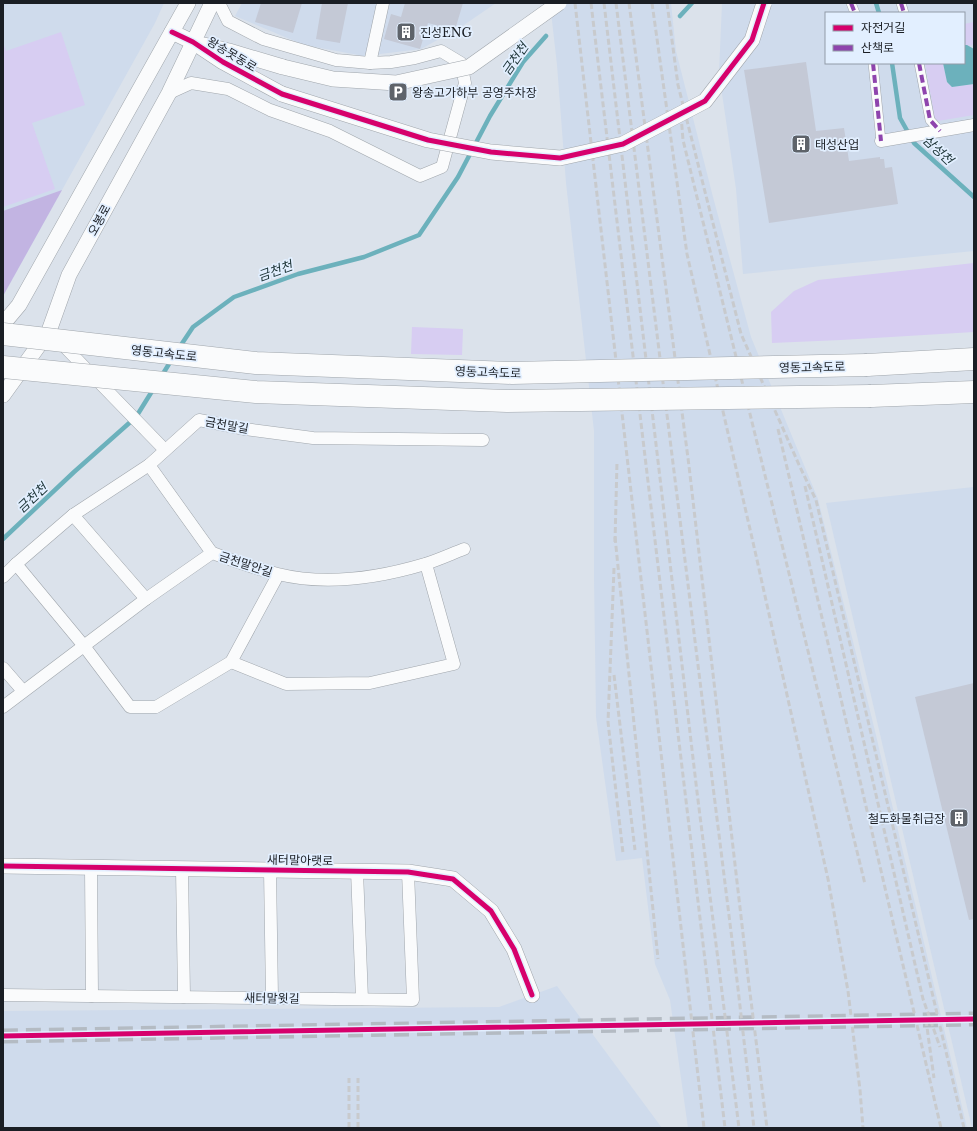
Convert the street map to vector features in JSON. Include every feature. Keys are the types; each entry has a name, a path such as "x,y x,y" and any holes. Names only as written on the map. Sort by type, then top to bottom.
{"highway":[{"name":"영동고속도로","path":"3,334 256,363 512,373 867,365 974,359"},
{"path":"3,367 256,392 507,401 871,396 974,392"}],"street":[{"path":"3,324 20,305 188,3"},
{"name":"오봉로","path":"3,395 49,331 69,275 169,93 212,3"},
{"path":"169,93 191,84 228,89 270,110 330,131 420,176 442,167 465,83 461,63 441,51 391,62 370,63 336,60 263,39 228,21 219,3"},
{"path":"370,63 383,3"},
{"name":"왕송못동로","path":"193,42 333,79 396,83 469,67 559,3"},
{"name":"왕송못동로","path":"172,32 193,42 223,62 282,94 428,140 491,152 560,158 623,144 705,101 752,40 764,3"},
{"path":"873,64 881,140 974,125"},
{"path":"919,64 930,120 940,131"},
{"path":"49,331 165,450"},
{"name":"금천말길","path":"3,577 73,515 149,465 198,420 245,429 313,438 483,440"},
{"path":"149,465 212,553"},
{"path":"73,515 146,599"},
{"name":"금천말안길","path":"3,708 23,691 146,599 212,553 278,575 318,580 351,579 389,573 426,564 464,549"},
{"path":"16,564 84,646 130,707 156,708 231,662 278,575"},
{"path":"231,662 286,684 370,683 454,664 426,564"},
{"path":"3,668 23,691"},
{"name":"새터말아랫로","path":"3,866 408,872 453,879 491,912 514,950 532,995"},
{"path":"91,868 92,996"},
{"path":"182,869 184,997"},
{"name":"새터말아랫로","path":"270,870 272,998"},
{"path":"357,871 362,999"},
{"name":"새터말윗길","path":"3,995 413,1000 408,872"}],"shaded area":[{"path":"3,3 164,3 155,23 3,296"},
{"path":"242,3 496,3 461,27 421,49 364,56 304,45 235,16"},
{"path":"550,3 671,3 676,51 713,197 751,337 818,499 875,731 967,1128 688,1128 670,1000 655,964 642,858 616,861 596,717 594,431 566,183 557,65"},
{"path":"722,3 974,3 974,251 743,274 736,189 719,73"},
{"path":"974,22 974,44 969,46 965,45 965,24"},
{"path":"61,32 85,105 32,123 55,189 3,207 3,43 6,51"},
{"path":"925,64 943,64 947,82 952,87 974,84 974,115 938,121 935,119"},
{"path":"62,190 3,296 3,211"},
{"path":"974,263 974,332 772,343 771,312 794,291 818,280"},
{"path":"412,327 463,329 462,355 411,354"},
{"path":"974,487 974,1128 972,1128 826,503"},
{"path":"557,986 662,1128 3,1128 3,1011 499,1007"}],"water":[{"path":"965,45 974,49 974,84 952,87 947,82 943,64 965,64"}],"building":[{"path":"261,3 302,3 293,33 255,22"},
{"path":"322,3 348,3 340,43 316,39"},
{"path":"405,3 463,3 455,30 428,23 420,49 384,39 391,14 401,17"},
{"name":"태성산업","path":"806,62 816,131 844,128 849,161 880,157 880,159 884,159 885,168 892,167 898,204 769,223 744,70"},
{"name":"철도화물취급장","path":"974,683 974,919 969,920 915,697"}],"waterway":[{"path":"680,16 692,3"},
{"name":"삼성천","path":"876,3 879,12"},
{"name":"금천천","path":"179,348 193,327 234,297 298,274 364,257 419,235 458,177 490,116 523,62 546,36"},
{"name":"삼성천","path":"892,64 900,118 914,143 974,197"},
{"name":"금천천","path":"161,377 172,359"},
{"name":"금천천","path":"3,539 74,472 136,417 154,388"}],"tunnel":[{"path":"3,1036 974,1019"}],"railway":[{"path":"575,3 704,1128"},
{"path":"591,3 725,1128"},
{"path":"604,3 697,792 739,1128"},
{"path":"616,3 754,1128"},
{"path":"629,3 689,466 748,977 767,1128"},
{"path":"652,3 687,254 828,879 848,991 863,1128"},
{"path":"667,3 678,85 741,334 816,500 964,1128"},
{"path":"681,115 683,140 865,884"},
{"path":"778,429 941,1128"},
{"path":"615,542 617,462"},
{"path":"805,486 923,999 940,1047"},
{"path":"615,537 658,959"},
{"path":"614,568 608,722 623,853"},
{"path":"614,675 635,850"},
{"path":"926,1020 934,1078"},
{"path":"349,1078 349,1128"},
{"path":"358,1078 358,1128"}],"marked path":[{"path":"851,3 855,12"},
{"path":"901,3 904,12"},
{"path":"873,64 881,141"},
{"path":"919,64 930,120 940,131"}],"cycle path":[{"path":"172,32 193,42 223,62 282,94 428,140 491,152 560,158 623,144 705,101 752,40 764,3"},
{"path":"3,866 408,872 453,879 491,911 514,949 532,995"},
{"path":"3,1036 974,1019"}],"place":[{"name":"진성ENG","path":"406,32"},
{"name":"왕송고가하부 공영주차장","path":"398,92"},
{"name":"태성산업","path":"801,144"},
{"name":"철도화물취급장","path":"959,818"}]}
